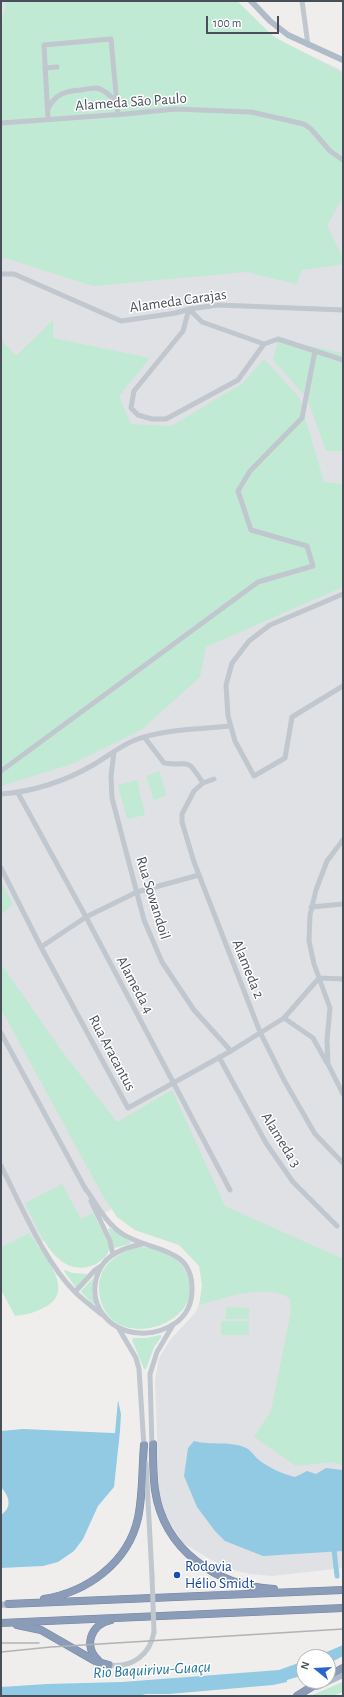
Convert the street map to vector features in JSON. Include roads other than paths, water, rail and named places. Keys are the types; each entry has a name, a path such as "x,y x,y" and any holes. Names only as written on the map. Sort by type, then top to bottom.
{"highway":[{"path":"153,1444 155,1490 160,1509 172,1533 193,1558 226,1580 245,1586 314,1591"},
{"path":"4,1605 69,1593 98,1578 111,1566 126,1547 137,1520 141,1502 144,1445"},
{"path":"4,1605 343,1590"},
{"path":"1,1623 341,1608"},
{"path":"109,1665 100,1662 93,1654 90,1645 92,1634 102,1623 130,1617"},
{"path":"1,1623 41,1630 96,1661 109,1665"},
{"path":"296,1696 307,1689"}],"main road":[{"path":"250,1 256,4 282,31 343,60"},
{"path":"296,1696 343,1675"}],"street":[{"path":"302,1 308,44"},
{"path":"48,119 44,46 111,39 118,114"},
{"path":"45,68 57,67"},
{"path":"48,110 52,100 60,93 69,90 97,88 112,97 117,103"},
{"name":"Alameda São Paulo","path":"1,123 175,108 250,112 304,124 330,151 343,160"},
{"name":"Alameda Carajas","path":"1,274 14,274 121,321 218,305 343,310"},
{"path":"264,344 202,322 189,309 183,331 134,391 132,408 138,415 152,419 166,419 238,380 264,344 278,339 343,360"},
{"path":"1,770 258,582 313,566 307,546 251,530 238,491 250,471 302,418 315,351"},
{"path":"343,594 270,625 249,641 232,663 226,685 228,716 235,741 254,776 285,758 292,717 343,686"},
{"path":"1,794 18,793 57,781 91,766 128,743 167,733 231,726"},
{"path":"146,738 164,763 185,762 189,764 203,783"},
{"name":"Rua Sowandoil","path":"114,752 111,776 112,798 144,920 162,962 194,1010 231,1051"},
{"name":"Alameda 2","path":"214,779 203,783 194,791 182,814 182,822 199,875 260,1032 284,1080 316,1134 343,1164"},
{"name":"Alameda 4","path":"18,793 86,917 230,1190"},
{"path":"328,1064 327,1040 330,1008 314,964 309,941 311,907 327,861 343,840"},
{"name":"Rua Aracantus","path":"1,868 41,947 128,1108 219,1058 284,1018 319,978"},
{"path":"41,947 86,917 137,892 199,875"},
{"path":"311,907 343,904"},
{"path":"319,978 343,979"},
{"path":"284,1018 314,1038 343,1094"},
{"path":"1,1033 85,1188 110,1241 113,1255"},
{"name":"Alameda 3","path":"219,1058 266,1143 294,1182 337,1226"},
{"path":"1,1166 41,1242 61,1275 75,1292 119,1329 134,1353 139,1369 148,1490 154,1632 151,1644 139,1658 128,1664 109,1665"},
{"path":"85,1188 115,1228 142,1244 169,1251 180,1259 190,1273 192,1285 190,1305 180,1320 173,1325 147,1333 132,1333 119,1329"},
{"path":"75,1292 95,1270 113,1255 124,1248 142,1244"},
{"path":"101,1266 97,1276 95,1291 96,1300 104,1317"},
{"path":"148,1490 153,1444 150,1374 157,1352 173,1325"}],"water":[{"path":"118,1400 121,1414 114,1487 98,1506 83,1539 74,1551 58,1562 43,1566 1,1568 1,1515 7,1509 8,1498 1,1487 1,1431 23,1429 115,1433"},
{"path":"194,1441 242,1446 248,1449 267,1466 295,1477 307,1471 316,1474 326,1468 343,1470 343,1551 263,1556 225,1541 215,1531 197,1507 184,1476 188,1448"},
{"path":"343,1645 343,1656 336,1660 336,1649 334,1649"},
{"name":"Rio Baquirivu-Guaçu","path":"296,1664 296,1677 287,1680 287,1682 273,1685 169,1694 146,1694 138,1696 1,1696 1,1687 122,1682 279,1670"}],"waterway":[{"path":"334,1550 337,1576"}],"railway":[{"path":"1,1652 51,1647 343,1629"},
{"path":"1,1643 39,1643"}],"place":[{"name":"Rodovia Hélio Smidt","path":"177,1575"}]}
